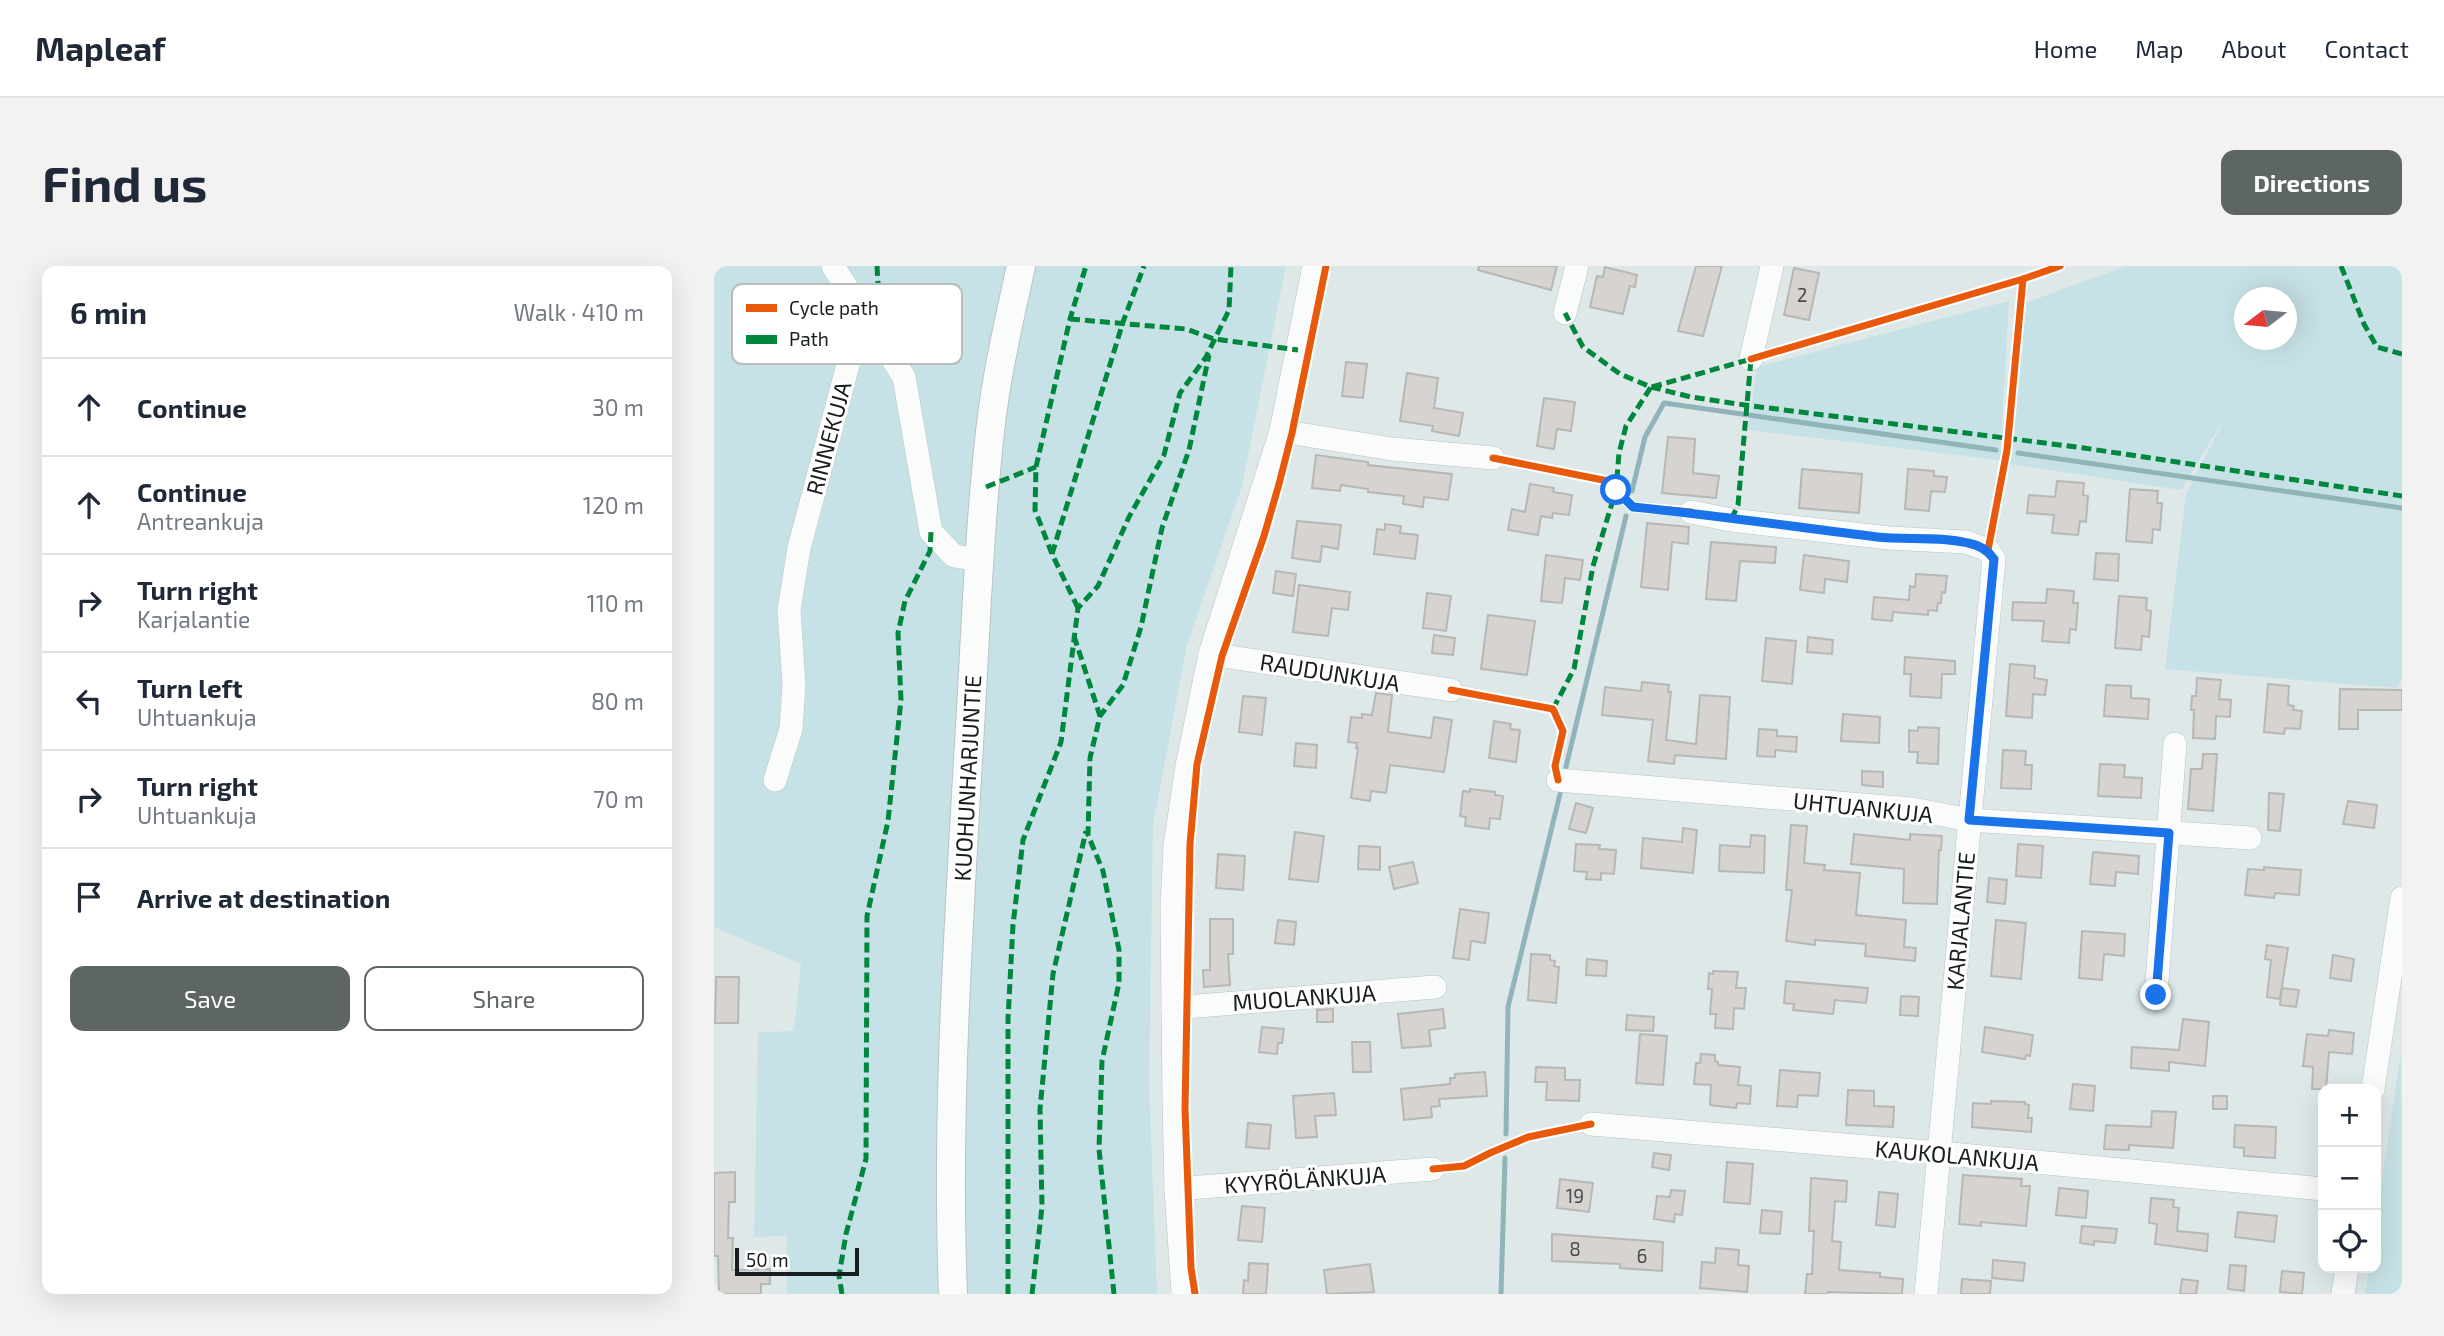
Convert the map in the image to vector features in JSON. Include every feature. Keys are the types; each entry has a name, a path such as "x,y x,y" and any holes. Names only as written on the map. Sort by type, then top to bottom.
{"main road":[{"name":"KUOHUNHARJUNTIE","path":"953,1294 950,1114 980,560 990,433 1006,333 1021,266"}],"street":[{"path":"833,266 845,284"},
{"path":"1184,1294 1176,1189 1172,906 1175,846 1186,766 1210,654 1281,431 1314,266"},
{"path":"1565,313 1577,266"},
{"path":"1751,359 1772,266"},
{"name":"RINNEKUJA","path":"775,780 791,729 794,685 789,610 799,548 848,364"},
{"path":"896,364 904,377 931,532 954,556 980,560"},
{"path":"1281,431 1392,449 1493,458"},
{"name":"KARJALANTIE","path":"1691,512 1731,520 1889,538 1966,542 1988,550 1994,559 1926,1294"},
{"name":"RAUDUNKUJA","path":"1210,654 1451,690"},
{"path":"2156,995 2175,744"},
{"name":"UHTUANKUJA","path":"1558,780 1912,809 1969,820 2250,838"},
{"path":"2374,1084 2402,898"},
{"name":"MUOLANKUJA","path":"1173,1007 1435,987"},
{"name":"KAUKOLANKUJA","path":"1591,1124 2318,1189"},
{"name":"KYYRÖLÄNKUJA","path":"1176,1189 1433,1169"},
{"path":"2343,1294 2346,1273"}],"shaded area":[{"path":"714,266 1286,266 1242,486 1187,645 1153,824 1149,1083 1157,1294 787,1294 787,1236 754,1237 758,1032 794,1031 801,964 714,927"},
{"path":"2126,266 2402,266 2402,679 2396,688 2165,669 2186,494 2226,416 2181,490 2010,464 2025,303"},
{"path":"2009,301 2000,460 1748,430 1757,367"},
{"path":"2401,1052 2402,1294 2365,1294 2368,1273 2381,1273 2381,1187"}],"building":[{"path":"1479,266 1557,266 1551,290 1478,270"},
{"path":"1696,266 1722,266 1703,336 1678,331"},
{"path":"1605,267 1637,275 1635,287 1630,286 1623,314 1590,307 1597,276 1603,277"},
{"path":"1794,268 1819,273 1809,320 1784,315"},
{"path":"1346,362 1367,364 1363,398 1342,396"},
{"path":"1407,373 1438,378 1434,408 1463,413 1459,436 1432,431 1433,426 1400,421"},
{"path":"1544,398 1575,402 1571,431 1557,429 1554,449 1537,446"},
{"path":"1668,437 1695,439 1693,473 1719,476 1716,498 1662,493"},
{"path":"1316,455 1368,462 1368,465 1452,474 1448,500 1424,497 1423,507 1403,504 1404,496 1368,492 1368,489 1341,485 1340,491 1312,488"},
{"path":"1802,469 1862,474 1859,513 1799,508"},
{"path":"1908,469 1934,471 1934,476 1947,477 1945,492 1931,491 1929,511 1905,509"},
{"path":"2057,481 2084,483 2083,495 2088,496 2086,522 2080,521 2078,535 2052,533 2054,515 2027,513 2029,495 2055,497"},
{"path":"1530,484 1554,488 1553,492 1572,495 1569,515 1553,513 1552,518 1541,516 1538,535 1508,530 1512,509 1525,512"},
{"path":"2130,489 2158,491 2157,503 2162,503 2160,530 2153,529 2152,543 2126,541"},
{"path":"1297,521 1341,525 1338,549 1322,546 1320,562 1292,558"},
{"path":"1647,523 1689,527 1688,544 1672,542 1668,590 1641,587"},
{"path":"1385,524 1401,526 1400,533 1418,535 1415,559 1374,554 1377,529 1385,530"},
{"path":"1711,542 1776,547 1775,563 1740,561 1736,601 1706,599"},
{"path":"2096,553 2119,554 2118,581 2094,579"},
{"path":"1546,555 1583,560 1580,580 1565,578 1562,603 1541,601"},
{"path":"1804,555 1849,561 1847,582 1825,579 1824,593 1800,590"},
{"path":"1276,571 1296,574 1293,596 1273,593"},
{"path":"1916,574 1947,576 1945,593 1942,592 1937,611 1928,610 1928,615 1893,612 1892,621 1872,619 1874,597 1909,600 1910,586 1915,587"},
{"path":"1299,585 1350,592 1348,610 1332,608 1328,636 1293,632"},
{"path":"2047,589 2074,591 2073,603 2078,603 2076,630 2070,629 2069,643 2042,641 2044,621 2012,620 2013,602 2046,603"},
{"path":"1427,593 1451,596 1446,631 1423,628"},
{"path":"2119,596 2147,598 2146,610 2151,611 2149,637 2142,636 2141,650 2115,648"},
{"path":"1488,615 1535,621 1527,675 1481,669"},
{"path":"1434,635 1455,638 1453,655 1432,653"},
{"path":"1808,637 1833,640 1832,654 1807,652"},
{"path":"1766,638 1796,641 1792,684 1762,681"},
{"path":"1905,657 1955,661 1955,674 1942,674 1941,698 1910,696 1911,674 1904,674"},
{"path":"2010,664 2035,666 2034,678 2047,680 2045,695 2033,694 2032,718 2006,716"},
{"path":"2197,678 2221,680 2219,699 2231,700 2230,717 2216,716 2215,739 2193,738 2194,710 2191,710 2192,696 2196,696"},
{"path":"1642,682 1669,685 1668,692 1671,692 1666,740 1696,744 1700,695 1730,697 1726,759 1675,755 1674,764 1648,761 1653,720 1602,715 1605,687 1641,691"},
{"path":"2268,684 2289,686 2288,705 2294,706 2293,710 2302,711 2300,729 2285,728 2284,734 2264,732"},
{"path":"2106,685 2131,686 2131,698 2149,699 2148,719 2104,716"},
{"path":"2340,689 2402,690 2402,710 2358,710 2358,729 2339,729"},
{"path":"1376,693 1392,695 1388,732 1431,738 1434,717 1452,720 1444,772 1390,765 1386,793 1371,791 1370,801 1351,798 1358,748 1357,743 1348,742 1351,717 1372,715"},
{"path":"1243,696 1266,698 1262,735 1239,732"},
{"path":"1843,714 1880,717 1879,743 1841,741"},
{"path":"1494,721 1511,724 1510,729 1520,730 1516,762 1489,758"},
{"path":"1918,727 1939,728 1938,764 1917,763 1918,752 1909,752 1909,730 1918,731"},
{"path":"1759,729 1777,730 1777,736 1797,737 1796,752 1775,750 1775,757 1757,756"},
{"path":"1296,743 1317,745 1316,768 1294,766"},
{"path":"2003,750 2026,751 2025,765 2032,765 2031,789 2001,788"},
{"path":"2203,754 2217,754 2213,811 2188,809 2191,769 2202,769"},
{"path":"2100,764 2125,765 2124,777 2142,778 2141,798 2098,796"},
{"path":"1862,771 1883,772 1883,787 1862,785"},
{"path":"1470,789 1495,792 1495,795 1503,796 1500,819 1490,818 1489,829 1465,826 1466,817 1460,816 1463,791 1470,792"},
{"path":"2269,793 2284,794 2280,831 2268,830"},
{"path":"2348,801 2377,805 2374,828 2343,824"},
{"path":"1576,803 1593,808 1586,833 1569,829"},
{"path":"1791,825 1807,826 1804,863 1825,865 1824,870 1860,873 1856,915 1906,920 1904,947 1916,948 1915,961 1865,956 1866,944 1815,940 1815,945 1786,941 1792,890 1786,890"},
{"path":"1683,828 1697,830 1693,873 1641,868 1643,838 1682,842"},
{"path":"1295,832 1324,836 1318,882 1289,879"},
{"path":"1854,834 1910,840 1910,834 1942,836 1937,904 1903,903 1904,869 1851,864"},
{"path":"1751,835 1765,836 1764,873 1719,871 1720,845 1750,847"},
{"path":"1576,844 1600,845 1599,849 1616,850 1614,874 1601,873 1601,880 1586,879 1587,872 1574,871"},
{"path":"2018,844 2043,846 2041,878 2016,876"},
{"path":"1359,846 1380,847 1380,870 1358,869"},
{"path":"2093,852 2139,856 2138,874 2116,872 2115,886 2090,884"},
{"path":"1218,854 1245,856 1243,890 1216,888"},
{"path":"1413,862 1418,883 1394,889 1389,867"},
{"path":"2264,867 2301,870 2299,895 2275,893 2274,898 2245,895 2248,869 2264,870"},
{"path":"1989,878 2007,880 2005,904 1987,902"},
{"path":"1460,909 1489,913 1485,943 1471,941 1469,960 1453,958"},
{"path":"1210,919 1233,919 1233,954 1228,954 1230,985 1204,987 1203,970 1210,970"},
{"path":"1278,920 1296,922 1294,945 1275,943"},
{"path":"1996,920 2026,923 2021,979 1991,976"},
{"path":"2082,931 2125,934 2124,956 2104,954 2102,980 2079,978"},
{"path":"2267,945 2288,948 2280,999 2267,997 2271,960 2265,959"},
{"path":"1531,954 1550,955 1550,960 1555,961 1554,966 1559,967 1556,1003 1528,1000"},
{"path":"2333,955 2354,959 2351,981 2330,978"},
{"path":"1587,959 1607,961 1606,976 1586,975"},
{"path":"1713,971 1738,972 1736,988 1746,988 1744,1009 1734,1008 1733,1029 1715,1028 1716,1014 1710,1014 1712,989 1708,989 1709,973 1713,974"},
{"path":"716,977 739,977 738,1023 715,1023"},
{"path":"1786,981 1868,988 1866,1003 1835,1000 1833,1014 1793,1010 1794,1004 1784,1003"},
{"path":"2282,988 2299,990 2296,1007 2280,1005"},
{"path":"1901,996 1919,997 1918,1016 1900,1015"},
{"path":"1333,1009 1333,1022 1317,1022 1317,1010"},
{"path":"1443,1009 1445,1028 1429,1030 1431,1046 1402,1048 1398,1014"},
{"path":"1627,1015 1654,1017 1653,1031 1626,1030"},
{"path":"2183,1019 2209,1022 2205,1066 2169,1062 2169,1071 2131,1068 2132,1047 2179,1050"},
{"path":"1262,1027 1284,1029 1277,1054 1259,1052"},
{"path":"1985,1027 2033,1035 2030,1056 2026,1055 2025,1059 1982,1052"},
{"path":"2329,1030 2354,1033 2352,1054 2329,1052 2326,1084 2318,1084 2318,1089 2312,1089 2313,1067 2303,1066 2307,1034 2328,1036"},
{"path":"1640,1034 1667,1036 1663,1085 1636,1083"},
{"path":"1352,1042 1370,1042 1371,1072 1353,1072"},
{"path":"1701,1054 1715,1055 1718,1065 1740,1067 1738,1085 1751,1086 1750,1104 1737,1103 1736,1108 1710,1105 1711,1085 1694,1084 1696,1063 1700,1063"},
{"path":"1536,1067 1565,1068 1565,1080 1580,1080 1579,1101 1546,1100 1547,1082 1535,1082"},
{"path":"1780,1070 1820,1073 1818,1096 1798,1095 1797,1107 1777,1106"},
{"path":"1485,1072 1487,1096 1439,1099 1440,1106 1431,1107 1432,1117 1404,1120 1401,1089 1450,1084 1450,1078 1455,1078 1455,1074"},
{"path":"2073,1084 2095,1086 2093,1111 2070,1109"},
{"path":"1848,1090 1874,1091 1874,1106 1894,1107 1893,1127 1846,1125"},
{"path":"1334,1093 1336,1115 1315,1116 1317,1137 1296,1138 1293,1096"},
{"path":"2213,1096 2227,1096 2227,1109 2213,1109"},
{"path":"1991,1101 2025,1102 2029,1105 2031,1132 1972,1127 1973,1103 1991,1104"},
{"path":"2152,1111 2176,1112 2173,1148 2129,1145 2129,1150 2104,1149 2106,1125 2151,1127"},
{"path":"1248,1123 1271,1125 1269,1149 1246,1147"},
{"path":"2235,1125 2276,1127 2275,1158 2244,1156 2244,1148 2234,1147"},
{"path":"1654,1153 1671,1155 1669,1170 1652,1167"},
{"path":"1727,1162 1753,1164 1750,1204 1724,1202"},
{"path":"735,1172 735,1202 729,1202 728,1238 733,1238 732,1270 770,1269 770,1284 761,1284 761,1294 719,1294 718,1256 714,1256 714,1173"},
{"path":"1963,1175 2022,1179 2021,1186 2030,1186 2026,1226 1981,1222 1981,1226 1959,1224"},
{"path":"1811,1178 1847,1181 1846,1202 1835,1201 1832,1241 1841,1242 1839,1270 1880,1273 1880,1277 1903,1279 1902,1294 1805,1294 1807,1274 1812,1274 1814,1231 1809,1231"},
{"path":"1560,1179 1593,1183 1589,1212 1557,1208"},
{"path":"2059,1188 2088,1191 2086,1218 2056,1215"},
{"path":"1671,1190 1685,1191 1682,1215 1675,1214 1674,1222 1654,1219 1657,1196 1670,1197"},
{"path":"1879,1192 1898,1194 1895,1227 1876,1225"},
{"path":"2151,1198 2174,1200 2173,1207 2179,1208 2177,1231 2208,1234 2207,1251 2155,1244 2157,1224 2149,1223"},
{"path":"1242,1206 1265,1208 1262,1242 1238,1240"},
{"path":"1762,1210 1782,1212 1780,1234 1760,1233"},
{"path":"2238,1212 2277,1216 2274,1242 2235,1237"},
{"path":"2082,1226 2117,1229 2115,1243 2080,1243"},
{"path":"1552,1234 1663,1242 1662,1271 1620,1268 1620,1264 1552,1261"},
{"path":"1716,1248 1739,1250 1738,1265 1749,1266 1747,1292 1700,1288 1702,1262 1715,1263"},
{"path":"1993,1260 2025,1263 2023,1281 1992,1278"},
{"path":"1249,1263 1268,1264 1266,1294 1243,1294 1244,1280 1248,1281"},
{"path":"1370,1264 1374,1292 1327,1294 1324,1270"},
{"path":"2230,1265 2246,1266 2244,1291 2228,1289"},
{"path":"2282,1271 2304,1273 2302,1294 2280,1292"},
{"path":"1962,1279 1991,1281 1990,1294 1961,1294"},
{"path":"2182,1279 2198,1281 2196,1294 2180,1294"}],"waterway":[{"path":"1632,491 1645,437 1664,403 1996,450"},
{"path":"2018,453 2402,508"},
{"path":"1566,767 1626,516"},
{"path":"1506,1134 1508,1007 1560,794"},
{"path":"1501,1294 1505,1158"}],"marked path":[{"path":"877,266 878,284"},
{"path":"1078,608 1052,554 1035,510 1036,467 1070,319 1086,266"},
{"path":"1052,554 1123,322 1144,266"},
{"path":"1008,1294 1008,1019 1013,925 1023,840 1061,742 1078,608 1098,586 1129,517 1164,455 1180,393 1206,357 1229,310 1231,266"},
{"path":"2341,266 2364,324 2377,347 2402,354"},
{"path":"1553,709 1574,669 1593,566 1616,490 1619,453 1626,426 1651,387 1620,374 1583,347 1565,313"},
{"path":"1070,319 1186,329 1214,339 1298,350"},
{"path":"1114,1294 1099,1149 1102,1061 1119,983 1119,950 1103,871 1088,835 1090,758 1100,716 1123,685 1141,627 1162,528 1189,450 1209,355"},
{"path":"1652,387 1751,359 1738,505 1731,520"},
{"path":"1651,387 1691,397 1745,405 2084,448 2402,496"},
{"path":"986,487 1036,467"},
{"path":"842,1294 839,1276 846,1234 866,1159 867,916 888,821 901,700 898,633 905,601 930,551 931,532"},
{"path":"1074,636 1100,716"},
{"path":"1032,1294 1042,1207 1040,1109 1053,974 1086,831"}],"cycle path":[{"path":"1195,1294 1191,1268 1185,1109 1190,844 1197,764 1222,656 1264,536 1279,484 1326,266"},
{"path":"1751,359 2060,266"},
{"path":"1988,550 2007,450 2023,279"},
{"path":"1493,458 1608,481 1633,507 1691,512"},
{"path":"1451,690 1553,709 1563,731 1555,766 1558,780"},
{"path":"1433,1169 1464,1166 1528,1137 1591,1124"}],"route":[{"path":"1616,490 1633,507 1889,538 1966,542 1988,550 1994,559 1969,820 2169,833 2156,995"}]}
